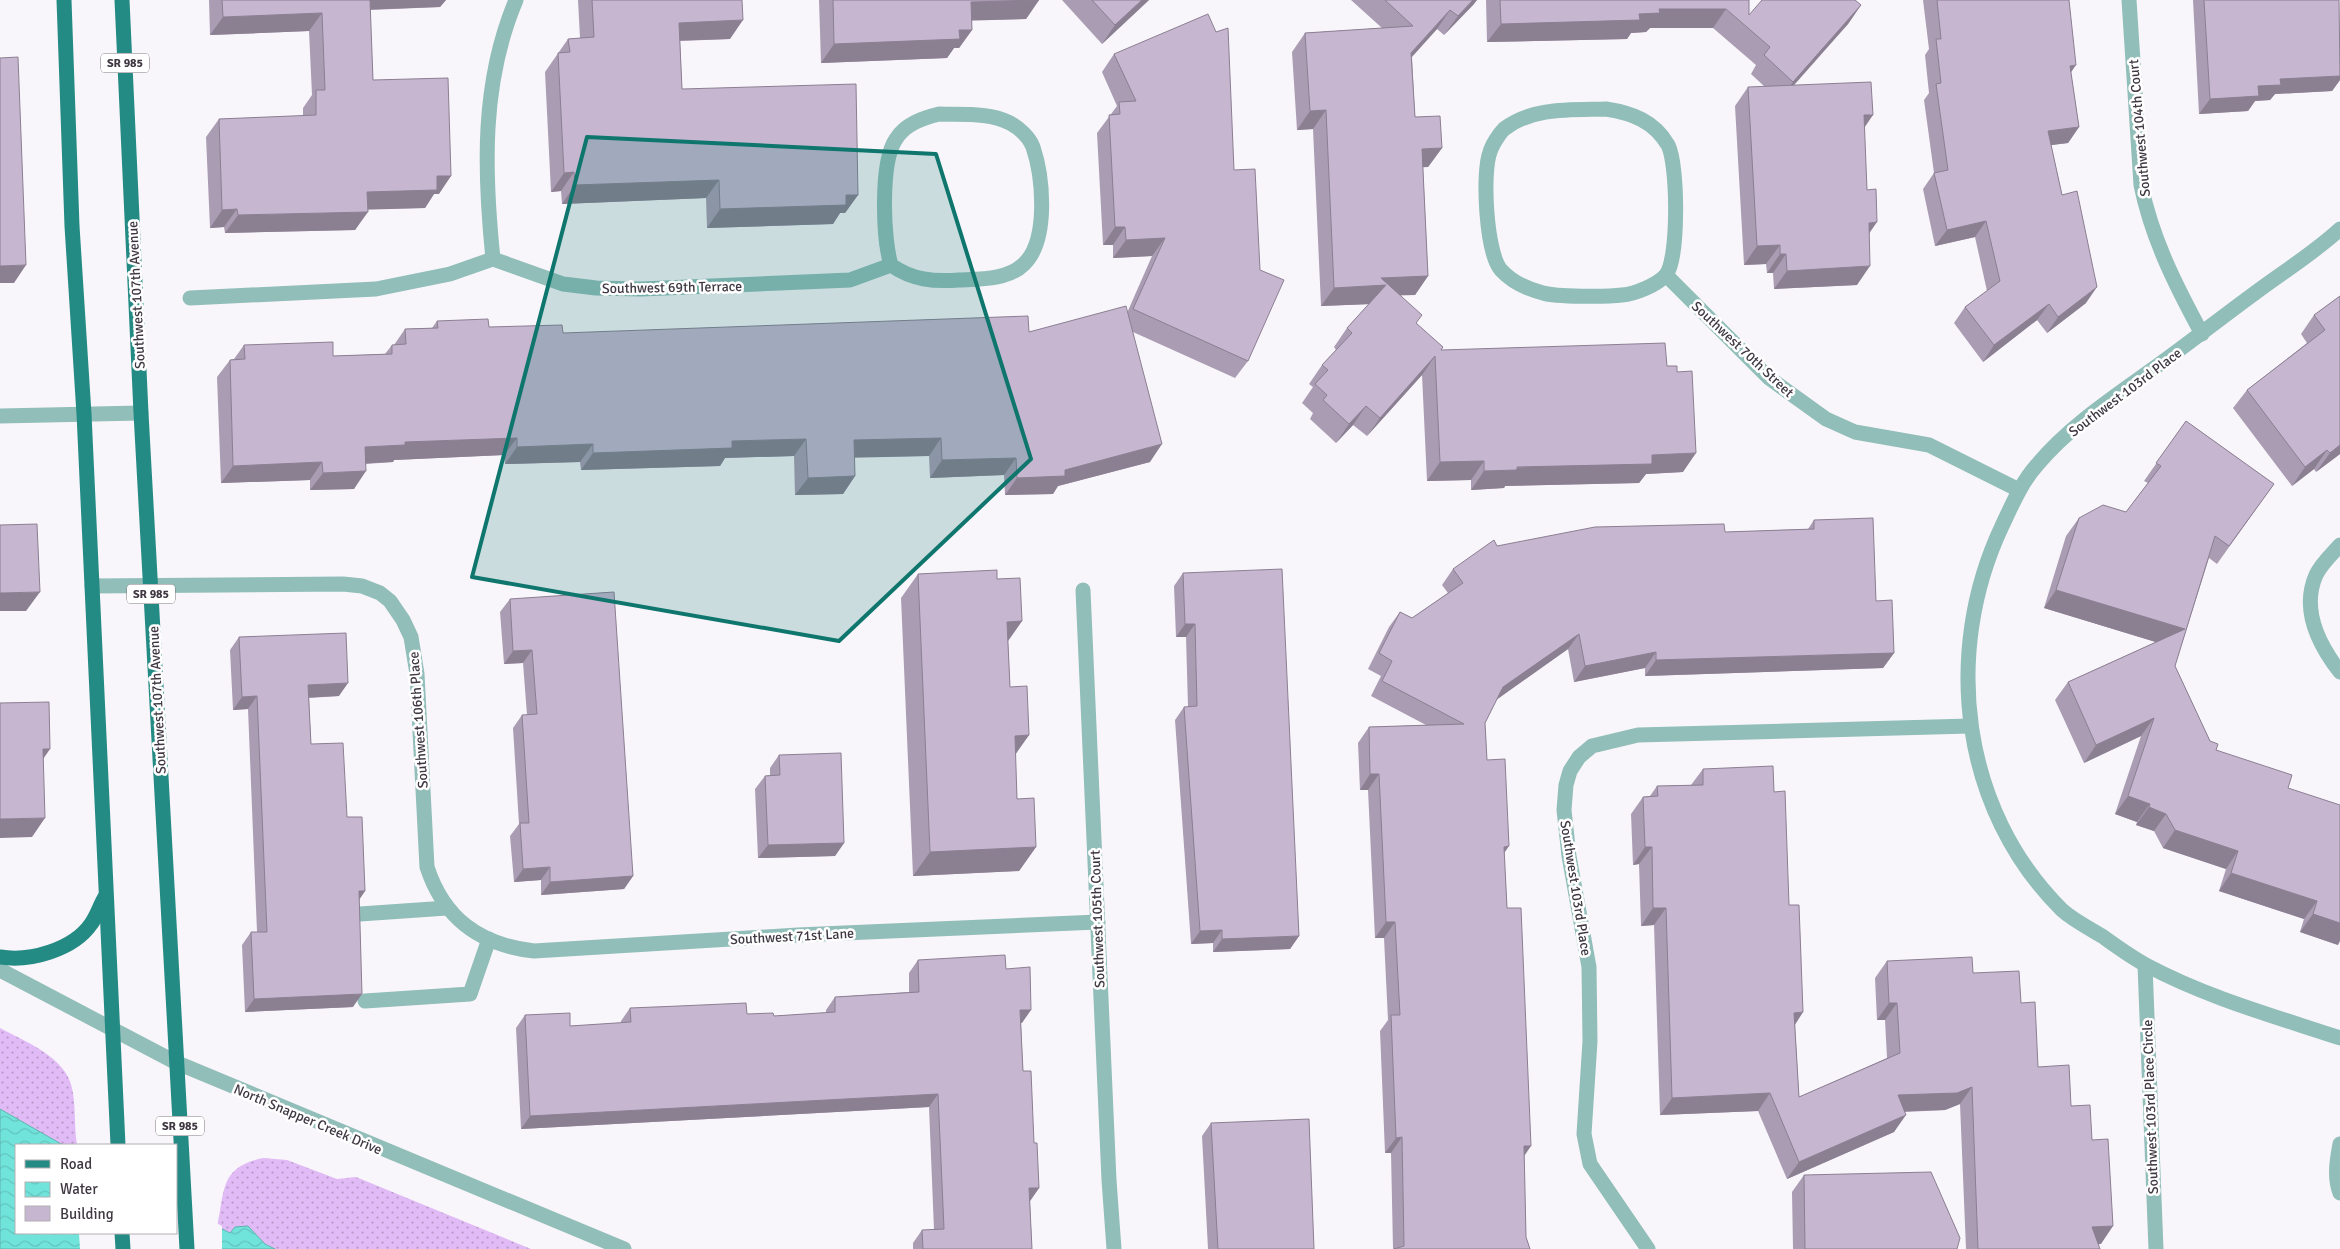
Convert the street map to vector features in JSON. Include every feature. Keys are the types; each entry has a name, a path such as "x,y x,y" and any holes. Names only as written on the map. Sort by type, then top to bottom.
{"main road":[{"path":"64,0 72,226 84,414 111,1030 118,1144"},
{"name":"Southwest 107th Avenue","path":"122,0 141,413 187,1249"},
{"path":"0,957 9,958 44,954 72,941 91,925 105,895"},
{"path":"122,1234 123,1249"}],"street":[{"path":"190,298 376,289 450,274 493,259 488,204 490,93 496,59 516,0"},
{"name":"Southwest 104th Court","path":"2129,0 2141,185 2146,208 2164,259 2202,334"},
{"path":"1606,109 1626,112 1648,122 1669,146 1673,160 1675,241 1673,258 1666,275 1647,288 1623,295 1544,294 1520,286 1500,269 1492,248 1488,225 1486,176 1490,152 1503,130 1519,120 1539,113 1560,110 1606,109"},
{"path":"939,114 988,117 1009,122 1023,133 1032,146 1037,165 1041,223 1036,248 1024,264 1010,272 992,278 940,282 918,278 902,272 891,265 884,233 890,152 896,139 907,127 922,118 939,114"},
{"name":"Southwest 103rd Place","path":"2340,229 2202,334 2116,395 2072,430 2037,464 2019,490 1988,556 1972,614 1967,670 1970,726 1978,762 1998,818 2027,867 2064,911 2145,965 2223,1000 2340,1038"},
{"name":"Southwest 69th Terrace","path":"493,259 563,284 641,290 850,280 891,265"},
{"name":"Southwest 70th Street","path":"1666,275 1769,378 1826,419 1855,432 1929,445 2019,490"},
{"path":"0,416 141,413"},
{"path":"2340,545 2316,575 2310,607 2315,627 2324,648 2340,672"},
{"name":"Southwest 106th Place","path":"92,586 343,584 362,586 380,593 390,601 403,620 415,654 427,867 434,889 447,908 465,924 489,939"},
{"name":"Southwest 105th Court","path":"1083,590 1109,1180 1114,1249"},
{"name":"Southwest 103rd Place","path":"1648,1249 1590,1164 1584,1134 1590,1041 1589,967 1569,856 1564,810 1566,785 1570,771 1579,757 1592,746 1638,735 1970,726"},
{"path":"360,914 447,908"},
{"name":"Southwest 71st Lane","path":"489,939 518,949 534,951 1098,922"},
{"path":"365,1001 470,994 489,939"},
{"name":"Southwest 103rd Place Circle","path":"2145,965 2156,1249"},
{"name":"North Snapper Creek Drive","path":"0,970 111,1030 176,1062 624,1249"},
{"path":"2340,1144 2336,1168 2337,1184 2340,1193"}],"highlighted area":[{"path":"587,137 936,154 1031,459 839,641 472,577"}],"shaded area":[{"path":"0,1028 43,1051 62,1067 72,1088 77,1144 61,1144 0,1109"},
{"path":"263,1158 287,1160 337,1179 356,1177 531,1249 275,1249 265,1244 248,1226 230,1233 217,1227 223,1192 231,1174 249,1162"}],"water":[{"path":"0,1109 61,1144 15,1144 15,1234 178,1234 178,1206 230,1233 235,1227 248,1226 265,1244 275,1249 0,1249"}],"pier":[{"path":"178,1203 222,1226 222,1249 80,1249 79,1234 178,1234"}],"building":[{"path":"222,0 370,0 373,80 448,78 451,176 437,176 437,190 367,192 368,212 238,215 237,209 222,210 219,119 316,115 316,90 325,90 322,13 223,17"},
{"path":"592,0 742,0 743,20 679,23 682,89 856,84 858,195 846,195 846,205 720,209 719,180 575,185 574,172 564,173 558,53 570,52 568,39 594,37"},
{"path":"833,0 1039,0 971,2 972,30 959,30 960,39 834,44"},
{"path":"1092,0 1142,0 1115,25"},
{"path":"1385,0 1473,0 1458,16 1450,10 1411,53 1415,117 1440,116 1442,148 1422,149 1428,276 1381,278 1422,315 1416,323 1443,347 1441,350 1665,343 1667,366 1677,366 1677,372 1692,371 1696,453 1652,455 1652,464 1517,467 1517,470 1484,471 1484,461 1440,462 1435,356 1380,418 1366,406 1349,424 1323,400 1327,395 1315,384 1328,370 1322,365 1352,333 1347,328 1386,285 1334,288 1326,110 1310,111 1305,33 1413,26"},
{"path":"1500,0 1749,0 1749,15 1762,0 1855,0 1861,5 1793,82 1764,55 1770,47 1726,9 1659,9 1660,13 1639,14 1640,20 1501,24"},
{"path":"1937,0 2069,0 2076,65 2070,66 2079,127 2048,131 2062,195 2077,191 2097,287 2058,317 2049,304 1994,345 1965,307 2000,281 1986,221 1947,230 1934,173 1948,170 1936,84 1941,83 1936,39 1941,39"},
{"path":"2204,0 2339,0 2340,76 2280,79 2281,85 2258,86 2259,96 2210,99"},
{"path":"1208,14 1216,32 1228,28 1234,170 1255,169 1260,270 1284,280 1248,361 1133,309 1165,238 1126,240 1125,227 1115,227 1109,115 1120,114 1119,102 1136,101 1114,54"},
{"path":"18,57 26,265 0,266 0,58"},
{"path":"1871,82 1873,115 1864,115 1867,190 1876,189 1877,222 1869,223 1870,266 1787,271 1786,254 1780,254 1780,245 1757,246 1748,87"},
{"path":"2340,296 2340,445 2330,453 2327,450 2305,467 2247,390 2325,330 2314,315"},
{"path":"1126,306 1162,444 1065,470 1065,476 1017,478 1016,458 942,460 941,438 854,440 855,476 808,478 806,439 732,441 732,448 593,453 593,444 517,447 517,438 405,442 405,445 365,447 366,471 323,473 322,462 233,466 230,360 245,359 244,345 333,342 333,356 392,354 392,345 406,344 405,329 438,328 437,321 488,319 489,327 562,325 563,333 1028,316 1029,332"},
{"path":"2186,421 2274,484 2229,546 2215,536 2175,666 2210,741 2218,744 2216,750 2292,775 2288,788 2340,805 2340,923 2313,914 2317,901 2231,873 2238,851 2175,830 2166,814 2149,807 2150,804 2128,796 2154,718 2096,745 2068,682 2185,629 2056,590 2079,518 2103,505 2126,512 2161,466 2156,463"},
{"path":"1873,518 1876,601 1892,600 1894,653 1656,660 1656,652 1585,666 1579,634 1503,687 1485,723 1487,760 1505,759 1509,846 1504,847 1507,908 1521,908 1531,1146 1524,1146 1526,1237 1530,1249 1394,1249 1404,1246 1402,1137 1396,1138 1391,1015 1400,1015 1395,922 1386,922 1379,774 1370,774 1369,727 1464,724 1382,681 1392,661 1379,653 1400,612 1412,618 1463,583 1453,569 1494,540 1497,546 1595,527 1724,524 1725,532 1814,529 1814,520"},
{"path":"37,524 40,592 0,593 0,525"},
{"path":"1282,569 1299,936 1222,939 1222,930 1200,931 1184,707 1197,706 1195,624 1185,624 1183,573"},
{"path":"997,570 997,579 1020,578 1022,621 1007,622 1010,687 1027,686 1029,735 1015,736 1017,799 1034,798 1036,847 930,852 918,574"},
{"path":"614,592 633,876 550,882 550,867 523,869 520,823 529,823 522,715 537,714 532,650 513,651 510,599"},
{"path":"346,633 348,683 308,685 311,744 343,743 347,817 362,817 365,891 359,891 362,994 254,999 251,932 267,932 257,696 242,697 239,637"},
{"path":"49,702 50,749 43,749 45,818 0,819 0,703"},
{"path":"841,753 844,843 768,845 765,776 780,775 779,755"},
{"path":"1773,766 1774,792 1785,791 1789,905 1799,905 1803,1012 1794,1013 1799,1097 1900,1053 1897,1003 1889,1003 1887,961 1972,957 1973,973 2019,971 2021,1003 2035,1002 2038,1067 2069,1065 2071,1106 2090,1105 2092,1140 2108,1139 2113,1226 2092,1227 2100,1249 1978,1249 1972,1087 1957,1093 1898,1095 1906,1115 1799,1162 1770,1093 1672,1098 1666,908 1653,908 1652,847 1645,847 1643,797 1658,796 1657,786 1703,785 1703,769"},
{"path":"1005,955 1006,969 1030,967 1031,1010 1020,1010 1023,1071 1031,1071 1034,1143 1037,1143 1039,1188 1029,1188 1032,1249 923,1249 922,1230 944,1229 938,1094 530,1116 525,1015 570,1013 570,1026 631,1022 630,1008 746,1003 747,1014 773,1013 774,1016 835,1012 835,997 919,992 918,960"},
{"path":"1309,1119 1314,1249 1218,1249 1211,1123"},
{"path":"1931,1172 1960,1238 1957,1249 1805,1249 1804,1175"}]}
